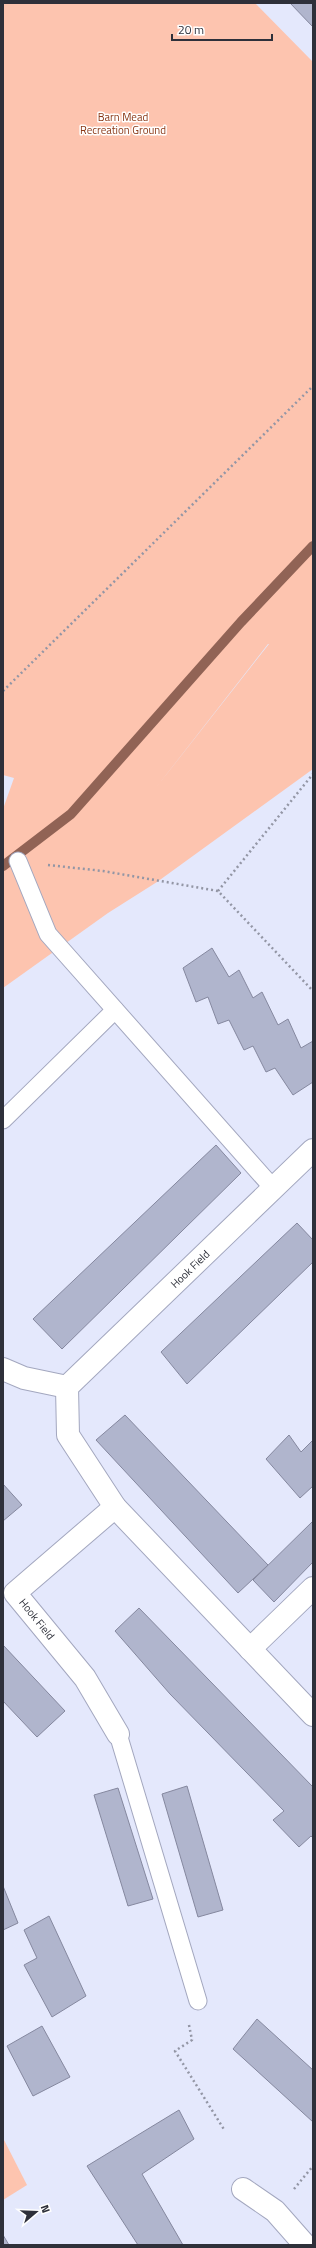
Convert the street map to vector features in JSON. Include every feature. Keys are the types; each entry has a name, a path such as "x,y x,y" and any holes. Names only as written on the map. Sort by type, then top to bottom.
{"street":[{"name":"Hook Field","path":"67,1387 313,1150"},
{"path":"3,1369 24,1378 67,1387 68,1435 115,1507 313,1715"},
{"name":"Hook Field","path":"115,1507 15,1593 84,1678 118,1734"},
{"path":"250,1649 313,1588"},
{"path":"243,2189 275,2211 305,2245"}],"lane":[{"path":"18,861 48,934 274,1188"},
{"path":"3,1120 115,1010"},
{"path":"118,1734 198,2001"}],"path":[{"path":"3,691 313,386"},
{"path":"218,891 313,774"},
{"path":"18,861 104,871 218,891 313,991"},
{"path":"198,2001 186,2011 192,2040 175,2051 225,2131"}],"green space":[{"name":"Barn Mead Recreation Ground","path":"3,3 255,3 313,62 313,769 157,882 108,913 3,988 3,809 14,778 3,775","holes":["268,644 269,644 155,789"]},
{"path":"3,2138 27,2185 3,2200"}],"building":[{"path":"290,3 313,3 313,27"},
{"path":"212,948 229,977 239,970 253,998 262,992 278,1025 288,1019 301,1048 313,1041 313,1082 293,1095 275,1068 266,1072 253,1046 244,1050 229,1020 218,1024 208,997 196,1002 183,968"},
{"path":"216,1145 241,1173 62,1349 33,1319"},
{"path":"297,1223 313,1240 313,1262 187,1384 161,1352"},
{"path":"125,1415 268,1565 238,1593 96,1440"},
{"path":"289,1435 301,1452 313,1440 313,1486 300,1498 266,1459"},
{"path":"3,1484 22,1505 3,1521"},
{"path":"313,1521 313,1562 274,1602 253,1580"},
{"path":"139,1608 313,1787 313,1838 311,1836 299,1847 273,1820 284,1811 170,1694 115,1631"},
{"path":"3,1645 65,1711 37,1737 3,1701"},
{"path":"187,1786 223,1910 198,1917 162,1794"},
{"path":"118,1788 153,1899 128,1906 94,1795"},
{"path":"3,1886 18,1923 3,1930"},
{"path":"49,1916 86,1996 52,2017 24,1965 37,1958 24,1930"},
{"path":"257,2019 313,2070 313,2122 233,2049"},
{"path":"42,2026 70,2077 33,2096 7,2046"},
{"path":"179,2110 194,2139 142,2174 183,2245 138,2245 87,2166"},
{"path":"3,2235 9,2245 3,2245"}],"waterway":[{"path":"3,866 71,814 241,622 313,546"}]}
